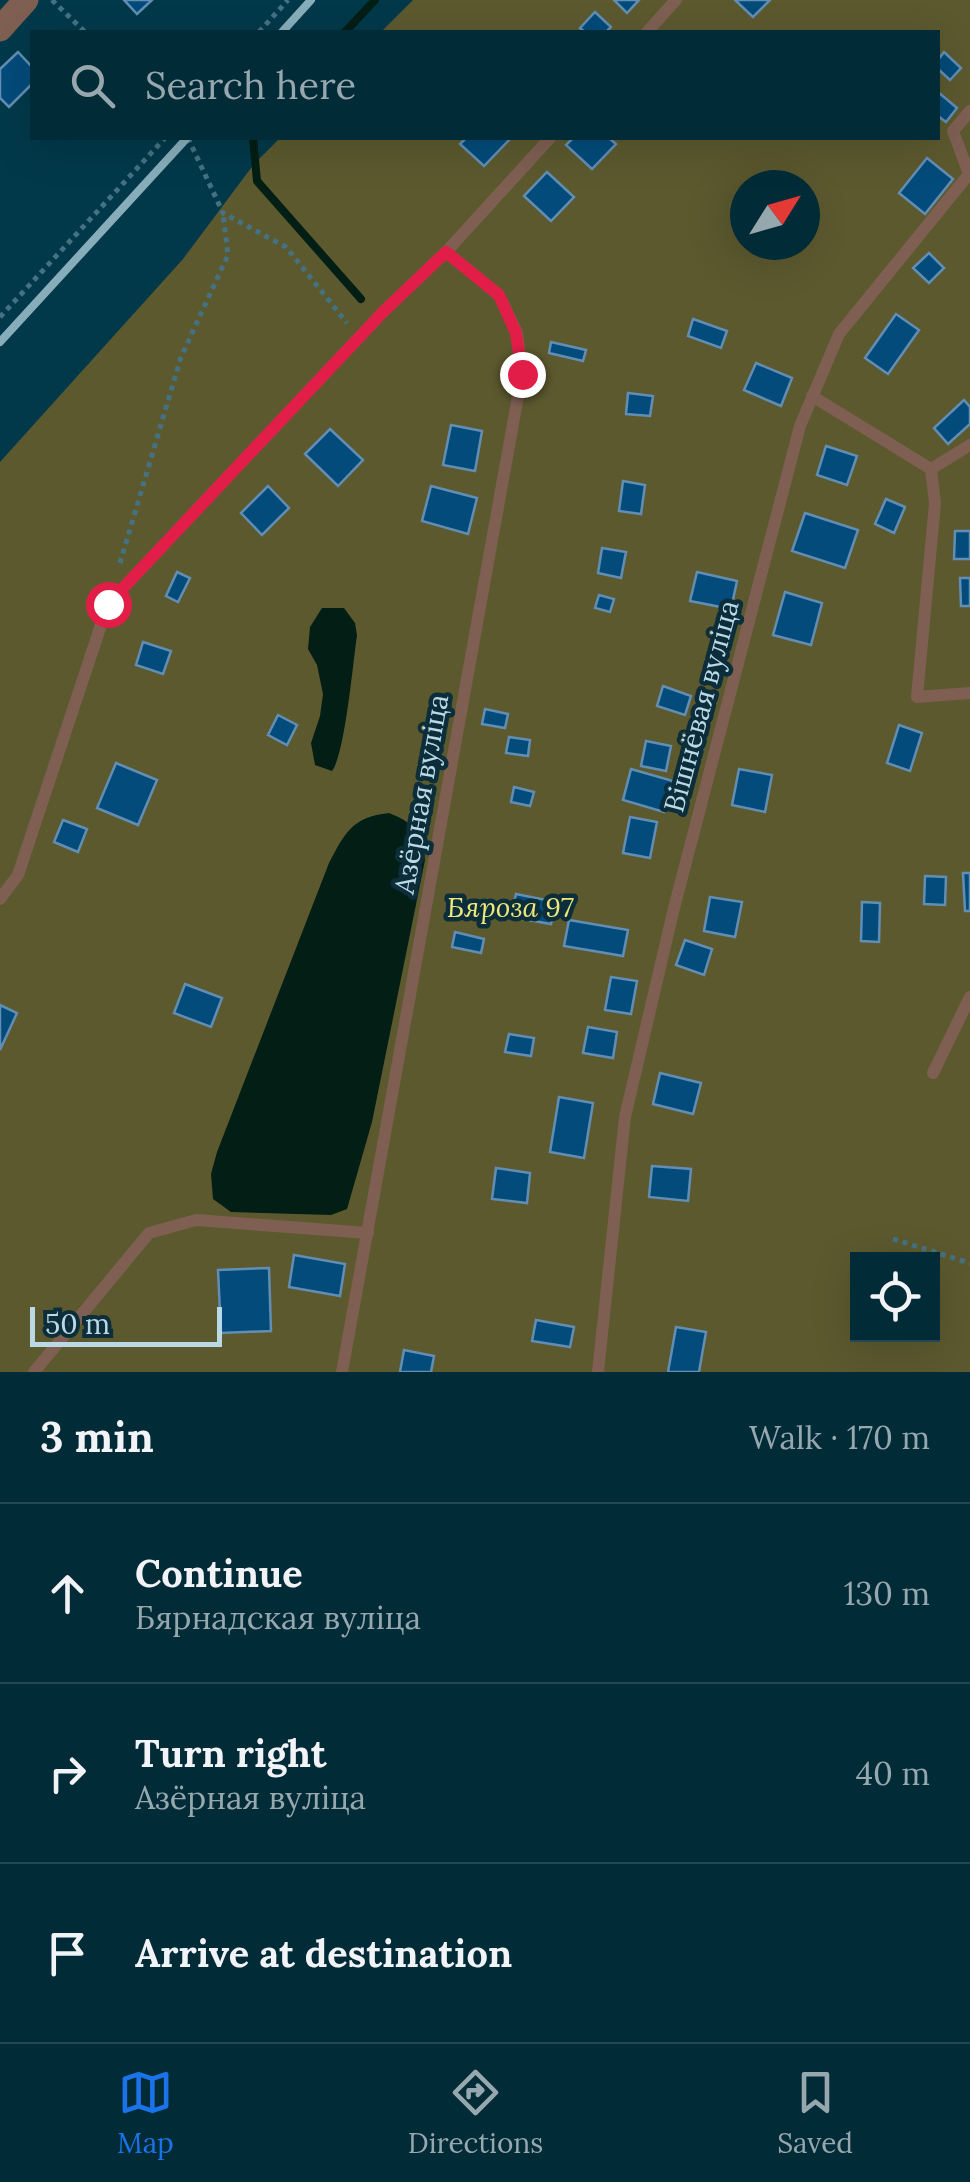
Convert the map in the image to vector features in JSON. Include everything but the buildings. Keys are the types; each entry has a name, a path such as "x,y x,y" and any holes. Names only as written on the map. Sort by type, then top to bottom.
{"street":[{"path":"0,28 26,0"}],"lane":[{"path":"648,30 676,0"},
{"name":"Вішнёвая вуліца","path":"598,1372 625,1117 674,908 800,426 839,334 970,175 953,131 970,111"},
{"path":"0,899 18,875 108,604 548,140"},
{"name":"Азёрная вуліца","path":"342,1372 522,374 516,333 499,295 446,252"},
{"path":"812,396 931,469"},
{"path":"931,469 970,446"},
{"path":"931,469 935,503 917,697 970,692"},
{"path":"933,1072 970,997"},
{"path":"34,1372 149,1232 196,1220 368,1234"}],"path":[{"path":"52,0 83,30"},
{"path":"261,30 288,0"},
{"path":"0,317 163,140"},
{"path":"108,604 181,358 228,255 223,213 189,140"},
{"path":"223,213 286,247 358,338"},
{"path":"893,1239 970,1263"}],"green space":[{"name":"Бяроза 97","path":"413,0 970,0 970,1372 0,1372 0,462 183,259 254,164 278,140 940,140 940,30 383,30"}],"shaded area":[{"path":"322,608 344,608 355,623 357,635 345,728 332,771 315,765 311,743 323,694 317,665 308,649 310,627"},
{"path":"389,813 415,830 425,860 372,1122 347,1209 331,1215 231,1212 213,1199 211,1174 217,1152 329,863 351,828 366,818"}],"waterway":[{"path":"347,30 375,0"},
{"path":"253,140 257,181 361,299"}],"railway":[{"path":"284,30 311,0"},
{"path":"0,342 185,140"}],"route":[{"path":"108,604 383,312 446,252 499,295 516,333 522,374"}]}
